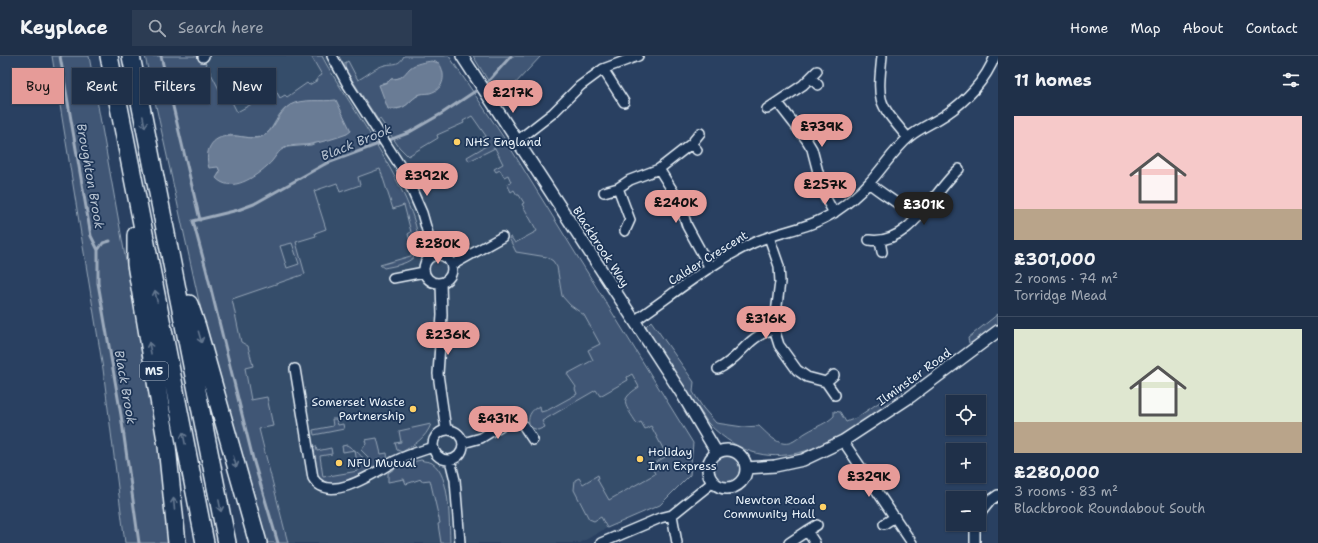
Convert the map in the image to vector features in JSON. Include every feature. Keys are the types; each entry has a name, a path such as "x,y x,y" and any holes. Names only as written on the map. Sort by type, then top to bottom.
{"highway":[{"name":"M5","path":"109,56 205,543"},
{"path":"131,56 227,543"},
{"name":"M5","path":"136,199 136,264 167,446 177,543"},
{"path":"169,247 197,327 258,543"}],"street":[{"name":"Blackbrook Way","path":"462,56 682,394 717,453"},
{"path":"517,141 553,114 580,86 603,69 621,59 638,56"},
{"path":"882,56 879,95 882,105 908,138"},
{"name":"Calder Crescent","path":"634,321 710,268 748,245 818,222 834,213 869,183 890,156 908,138 923,127 944,116 967,98 986,75 995,56"},
{"path":"333,57 348,85 404,172 422,213 434,255"},
{"path":"603,69 624,102"},
{"path":"767,109 814,75 818,86"},
{"path":"618,92 626,87"},
{"path":"778,102 812,149 824,195 834,213"},
{"path":"604,192 618,188 630,180 659,169 694,147 700,133"},
{"path":"659,169 679,201 687,226 710,268"},
{"path":"869,240 880,241 899,233 929,206 952,181 959,169"},
{"path":"869,183 881,193 906,208 916,219"},
{"path":"618,188 634,220 625,231"},
{"path":"452,265 502,237"},
{"path":"769,237 779,266 780,282 774,329 779,345 797,370 807,376 826,382 835,395"},
{"path":"880,241 882,252"},
{"path":"434,255 445,256 452,265 452,274 445,282 440,283 428,280 424,272 426,262 434,255"},
{"path":"393,278 424,272"},
{"path":"440,283 442,315 438,374 446,430"},
{"path":"725,368 750,340 761,333 774,329"},
{"name":"Ilminster Road","path":"746,468 775,466 803,460 843,441 910,397 998,331"},
{"path":"295,369 313,478 320,486 329,490 360,481 380,472 396,461 433,447"},
{"path":"826,382 834,375"},
{"path":"463,443 481,438 506,422 513,420 523,425 533,440"},
{"path":"446,430 458,433 463,443 463,448 459,456 450,460 440,457 433,447 435,438 442,431 446,430"},
{"path":"843,441 912,543"},
{"path":"725,451 736,453 742,457 746,468 744,478 736,486 724,488 713,482 708,469 709,462 717,453 725,451"},
{"path":"450,460 455,480 460,543"},
{"path":"601,543 660,518 672,515 713,482"},
{"path":"986,506 998,495"},
{"path":"672,515 677,543"},
{"path":"884,524 895,517"},
{"path":"789,543 817,525"},
{"path":"974,543 975,531"},
{"path":"807,532 815,543"}],"shaded area":[{"path":"52,56 89,56 91,68 72,68 72,104 98,104 165,481 170,543 125,543 103,369 60,104 64,104 64,68 54,68"},
{"path":"145,56 202,56 208,68 148,68"},
{"path":"192,56 449,56 506,141 693,443 690,475 660,505 603,530 580,543 288,543 267,456 251,400 241,343 229,289 207,104 210,104 210,68 197,68"},
{"path":"311,56 322,56 399,185 411,213 418,236 416,254 414,257 402,264 384,268 380,265 414,255 408,234 411,232 404,205 393,209 380,169 358,177 360,185 340,192 337,183 314,191 326,229 315,233 316,236 296,242 305,274 232,299 241,342 248,346 253,366 245,368 251,400 267,397 273,426 259,429 288,543 265,543 226,409 198,297 156,104 210,104 210,72 218,87 218,104 233,104 237,112 252,104 276,104 276,91 280,98 285,95 287,97 307,83 309,85 318,80 317,78 322,75","holes":["323,101 323,140 311,145 287,147 280,150 268,165 250,178 218,175 220,172 218,167 229,135 249,138 260,137 270,131 284,109 294,104 300,102","292,243 299,264 287,268 280,246"]},
{"path":"404,56 449,56 506,141 693,443 690,475 660,505 607,528 601,517 594,521 589,519 574,490 575,480 579,478 583,484 598,475 599,478 597,479 609,500 655,474 651,465 667,456 651,426 645,429 641,422 637,424 627,408 626,400 628,396 639,387 632,374 627,377 628,380 600,396 596,390 542,421 545,427 538,430 530,427 529,417 534,409 540,406 541,412 548,410 577,394 575,389 576,387 567,374 593,360 588,350 600,344 584,315 570,305 562,296 557,267 553,261 547,257 516,252 509,238 511,237 515,243 537,231 522,204 524,203 519,195 517,195 514,190 511,192 507,184 511,182 508,175 504,177 500,170 496,172 494,169 503,164 495,148 469,161 467,157 486,146 482,138 486,136 472,116 463,121 464,123 437,135 438,138 408,156 399,147 380,119 378,120 345,69 345,63 348,61 358,80 378,68 385,65 396,64","holes":["410,68 442,84 432,92 419,95 407,105 397,109 382,83 402,76"]},
{"path":"473,56 541,56 500,100"},
{"path":"432,61 439,63 443,72 443,81 439,88 430,93 418,95 403,107 388,109 379,85 404,75 415,65"},
{"path":"336,100 351,131 347,134 308,145 284,148 278,153 270,164 256,175 236,184 222,183 216,178 220,172 218,167 209,168 208,150 210,146 218,139 230,136 253,138 261,137 270,131 282,113 290,105 307,101"},
{"path":"998,314 998,323 973,343 969,343 968,338"},
{"path":"651,321 694,382 693,392 703,408 716,423 743,427 759,426 779,442 789,443 794,441 805,433 831,419 834,416 834,411 840,412 846,422 856,418 896,391 902,390 903,393 900,397 853,428 806,451 781,455 757,453 733,443 708,423 649,333 646,326"},
{"path":"332,419 336,419 338,425 343,424 344,429 314,435 313,430 333,426"},
{"path":"431,424 423,437 415,444 402,452 397,450 395,443 401,442 399,431"},
{"path":"377,438 381,454 387,453 387,459 376,468 372,467 368,457 361,450 366,444 365,440"},
{"path":"347,445 354,450 343,452 342,446"},
{"path":"316,446 317,451 331,448 332,454 320,456 323,477 358,471 355,451 364,459 370,471 343,482 328,484 322,482 318,478 312,447"},
{"path":"727,456 736,460 740,469 736,478 727,482 718,478 714,469 718,460"},
{"path":"421,460 432,463 438,469 443,478 448,500 450,543 441,543 438,524 440,523 430,480 421,481 421,479 406,484 404,479 388,482 388,473 400,465"}],"waterway":[{"name":"Broughton Brook","path":"60,56 91,236 98,250"},
{"path":"161,56 200,220"},
{"name":"Black Brook","path":"485,85 511,56"},
{"path":"278,543 253,459 193,221 238,210 254,204 325,164 408,133 441,114 480,88"},
{"name":"Black Brook","path":"110,241 103,243 98,250 98,283 121,415 139,543"}],"place":[{"name":"NHS England","path":"457,142"},
{"name":"Somerset Waste Partnership","path":"413,409"},
{"name":"Holiday Inn Express","path":"640,459"},
{"name":"NFU Mutual","path":"339,463"},
{"name":"Newton Road Community Hall","path":"823,507"}]}
